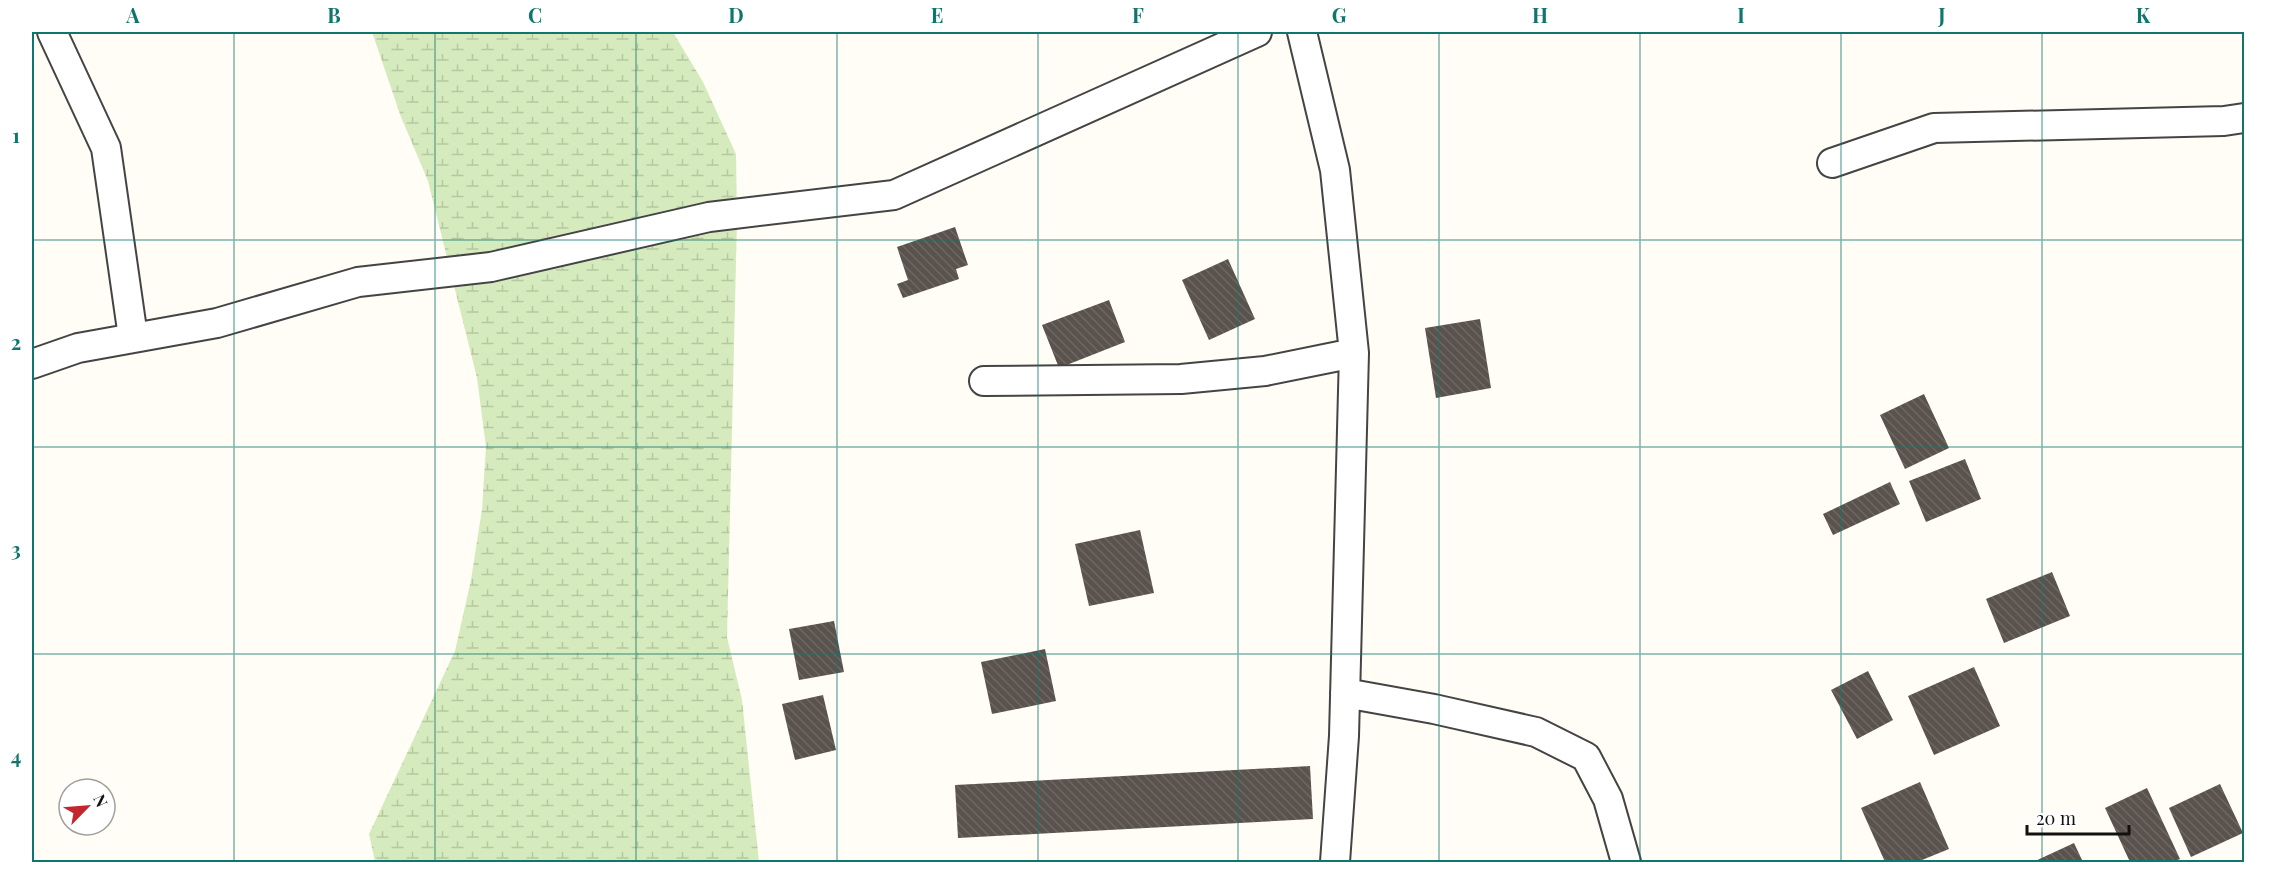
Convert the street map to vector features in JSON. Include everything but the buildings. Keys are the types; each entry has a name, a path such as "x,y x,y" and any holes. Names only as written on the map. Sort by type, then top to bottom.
{"street":[{"path":"52,32 106,148 133,337"},
{"path":"32,364 78,348 217,323 358,282 490,267 709,217 894,195 1257,32"},
{"path":"1302,32 1335,170 1354,353 1345,693 1335,862"},
{"path":"1832,163 1934,128 2224,121 2244,118"},
{"path":"984,381 1181,379 1266,371 1354,353"},
{"path":"1345,693 1434,709 1536,732 1586,758 1608,799 1626,862"}],"green space":[{"path":"372,32 673,32 703,82 736,154 737,220 727,637 742,700 759,862 375,862 369,834 455,651 471,580 482,509 486,447 477,378 428,181 401,117"}]}
